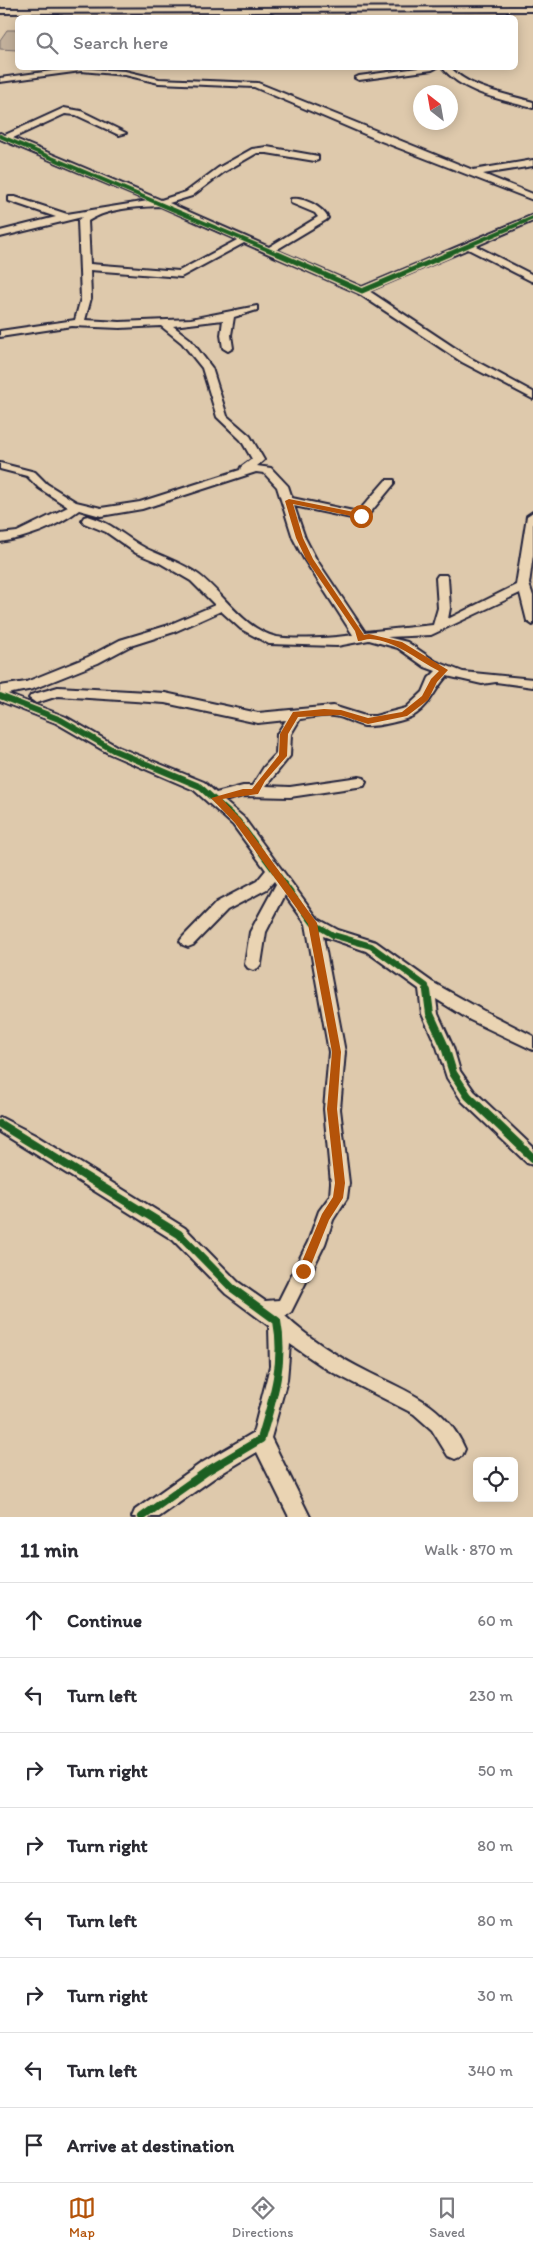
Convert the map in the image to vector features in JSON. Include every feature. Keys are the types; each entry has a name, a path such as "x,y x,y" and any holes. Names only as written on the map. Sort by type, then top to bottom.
{"street":[{"path":"0,11 97,14 455,13 533,9"},
{"path":"0,80 80,70"},
{"path":"97,70 124,73 159,81 254,85 384,139 533,197"},
{"path":"359,78 417,70"},
{"path":"449,70 458,77 490,91 533,105"},
{"path":"3,137 64,111 78,113 122,133"},
{"path":"3,137 161,203 362,291 466,360 533,396"},
{"path":"12,199 66,217 83,220 100,211 134,204 161,203 189,194 221,170 255,151 267,150 315,158"},
{"path":"472,173 500,170 533,163"},
{"path":"492,181 500,170"},
{"path":"268,251 323,218 319,211 294,201"},
{"path":"79,323 86,298 82,220 83,203"},
{"path":"0,234 66,217"},
{"path":"362,291 533,218"},
{"path":"85,267 181,274 243,240"},
{"path":"467,246 533,279"},
{"path":"0,334 79,323 103,325 164,324 229,315 254,308"},
{"path":"228,348 226,335 229,315"},
{"path":"164,324 186,341 207,368 222,417 246,438 258,460 237,475"},
{"path":"0,466 31,474 43,486 76,506 100,512 136,507 260,468 267,470 282,486 289,501 299,538 310,559 365,638 402,645 419,658 444,670 477,679 496,678 533,683"},
{"path":"289,501 361,516 390,482"},
{"path":"0,538 20,536 67,513 76,506"},
{"path":"533,516 530,556 523,586 530,605 533,622"},
{"path":"88,520 110,529 140,550 164,560 195,578 245,626 274,641 320,643 440,628 523,586"},
{"path":"440,628 444,608 442,578"},
{"path":"0,690 23,688 41,682 104,655 125,643 170,629 223,606"},
{"path":"36,698 58,691 173,699 204,708 258,718 324,711 341,712 368,721 404,714 425,698 434,681 444,670"},
{"path":"41,682 35,693 36,698 52,716"},
{"path":"0,696 52,716 88,734 113,750 187,780 215,798 238,821 313,923 333,935 371,946 426,986 476,1015 533,1043"},
{"path":"255,792 266,775 283,756 284,734 296,714"},
{"path":"215,798 243,792 290,792 359,782"},
{"path":"188,941 222,906 262,885 274,871"},
{"path":"253,964 258,932 283,884"},
{"path":"300,1517 261,1439 281,1362 281,1333 276,1312 316,1244 325,1217 338,1198 340,1183 332,1109 337,1052 313,923"},
{"path":"426,986 430,1014 440,1034 452,1073 468,1096 533,1158"},
{"path":"0,1124 179,1234 198,1251 232,1288 276,1312 316,1353 372,1384 419,1405 439,1424 455,1449"},
{"path":"142,1517 208,1471 261,1439"}],"shaded area":[{"path":"7,30 15,30 15,50 0,49 0,40"}],"cycle path":[{"path":"0,136 161,203 362,291 533,218"},
{"path":"0,696 61,720 113,750 153,765 199,786 238,821 313,923 333,935 371,946 426,986 430,1014 445,1047 453,1073 468,1096 533,1158"},
{"path":"0,1124 29,1140 179,1234 198,1251 232,1288 277,1321 280,1336 280,1366 261,1439 207,1471 142,1517"}],"route":[{"path":"303,1271 316,1244 325,1217 334,1207 340,1192 332,1109 333,1078 337,1052 313,923 304,914 238,821 215,798 228,794 255,792 269,770 283,756 284,734 296,714 324,711 341,712 363,721 395,717 411,710 425,698 429,694 434,681 444,670 419,658 400,644 369,636 361,639 360,633 310,559 299,538 289,501 361,516"}]}
